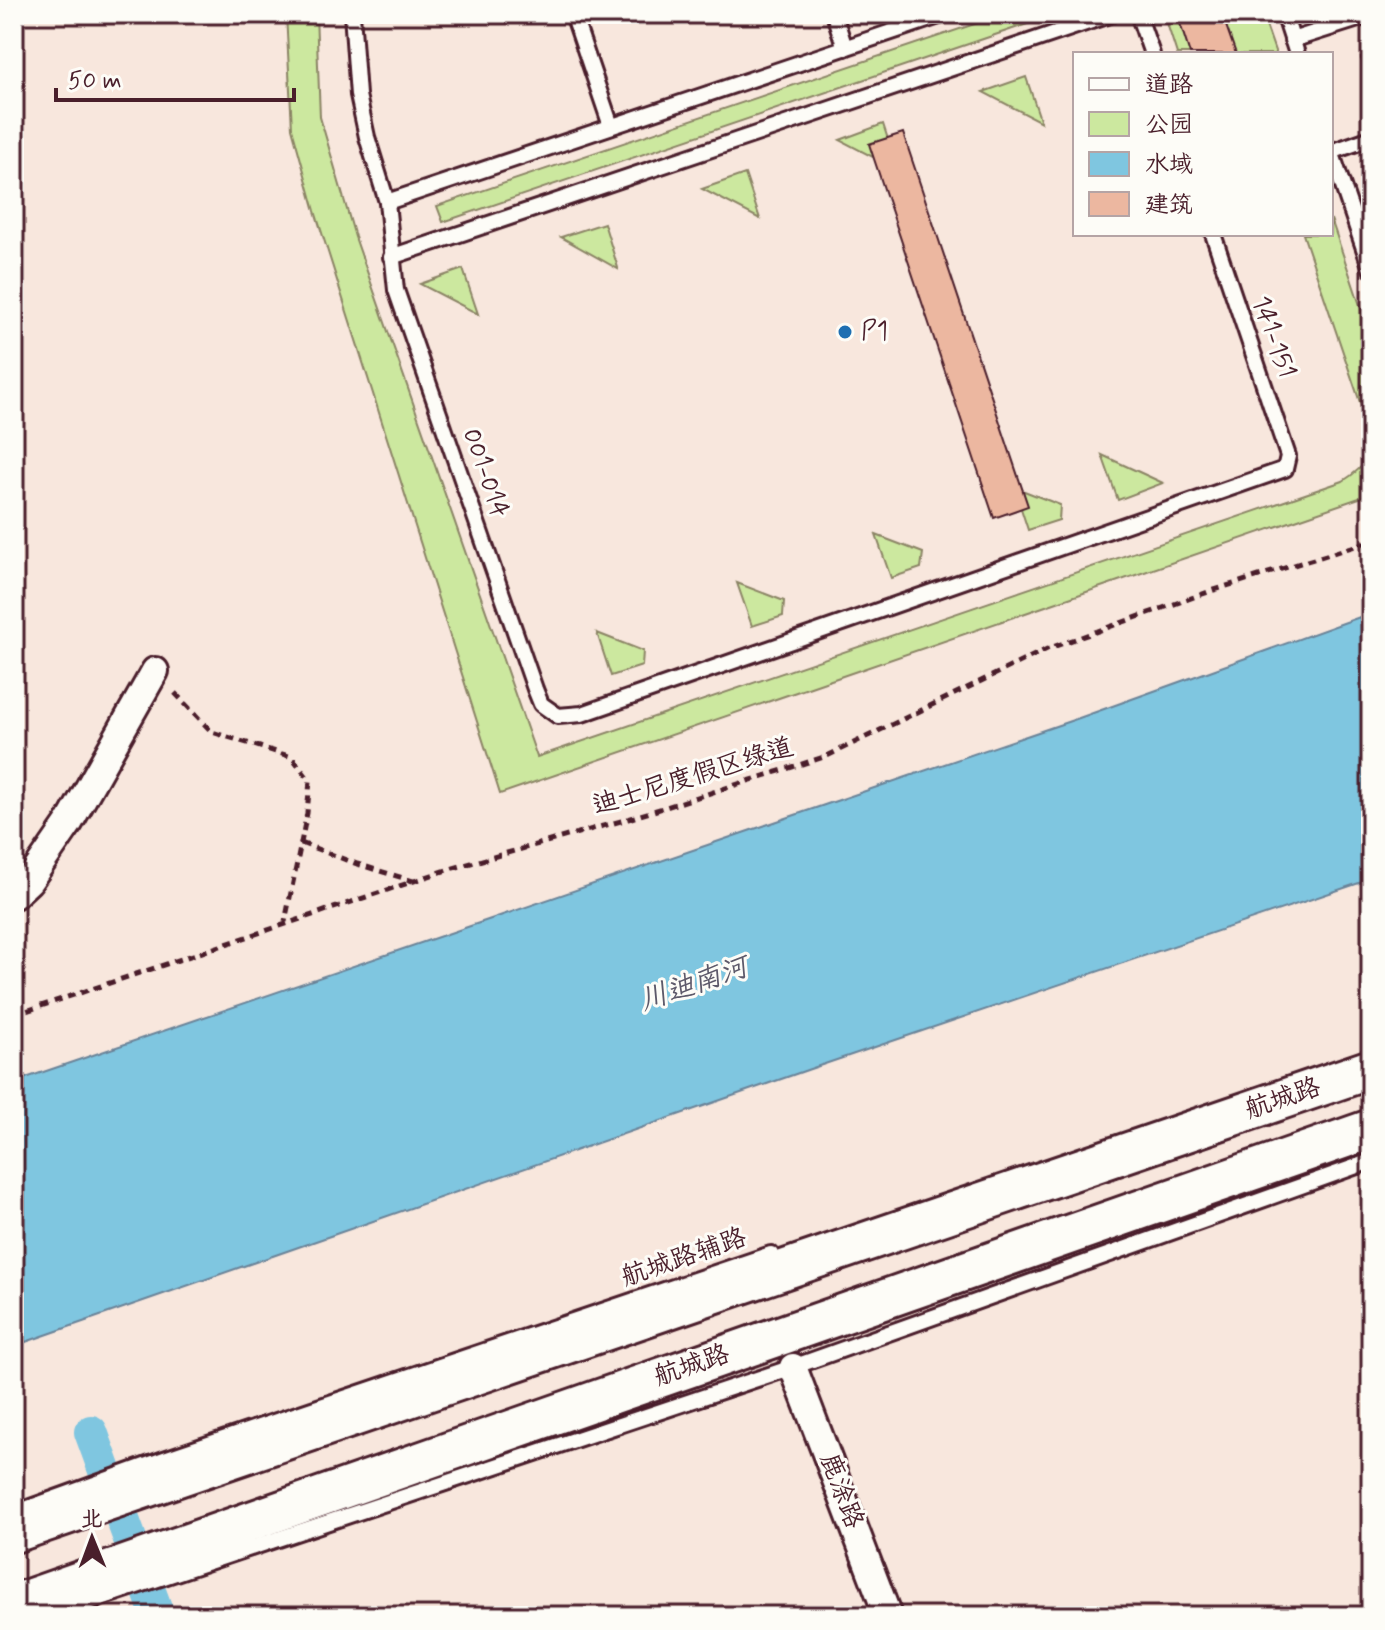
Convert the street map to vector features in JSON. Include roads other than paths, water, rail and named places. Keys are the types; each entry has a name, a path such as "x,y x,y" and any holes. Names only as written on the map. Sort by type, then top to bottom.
{"main road":[{"name":"航城路","path":"14,1533 34,1512 1371,1069"},
{"name":"航城路","path":"14,1604 79,1594 205,1550 1371,1129"}],"street":[{"path":"14,895 29,881 69,823 155,671"},
{"name":"鹿涂路","path":"793,1367 888,1616"}],"lane":[{"name":"001-014","path":"352,14 358,95 387,202 396,290 541,704"},
{"path":"573,14 611,126"},
{"path":"834,14 845,48"},
{"path":"387,202 945,14"},
{"path":"391,257 1112,14"},
{"path":"1138,14 1151,52"},
{"path":"1284,14 1295,47 1371,15"},
{"path":"1333,151 1371,138"},
{"path":"1333,158 1371,269"},
{"name":"141-151","path":"541,704 558,716 570,717 597,709 1285,469 1288,456 1214,236"},
{"path":"205,1550 793,1367 1371,1161"},
{"name":"航城路辅路","path":"168,1469 780,1251"},
{"path":"47,1616 79,1594"}],"water":[{"name":"川迪南河","path":"1371,613 1371,879 810,1069 14,1346 14,1082 1079,718"}],"waterway":[{"path":"91,1432 158,1616"}],"place":[{"name":"P1","path":"845,332"}]}
